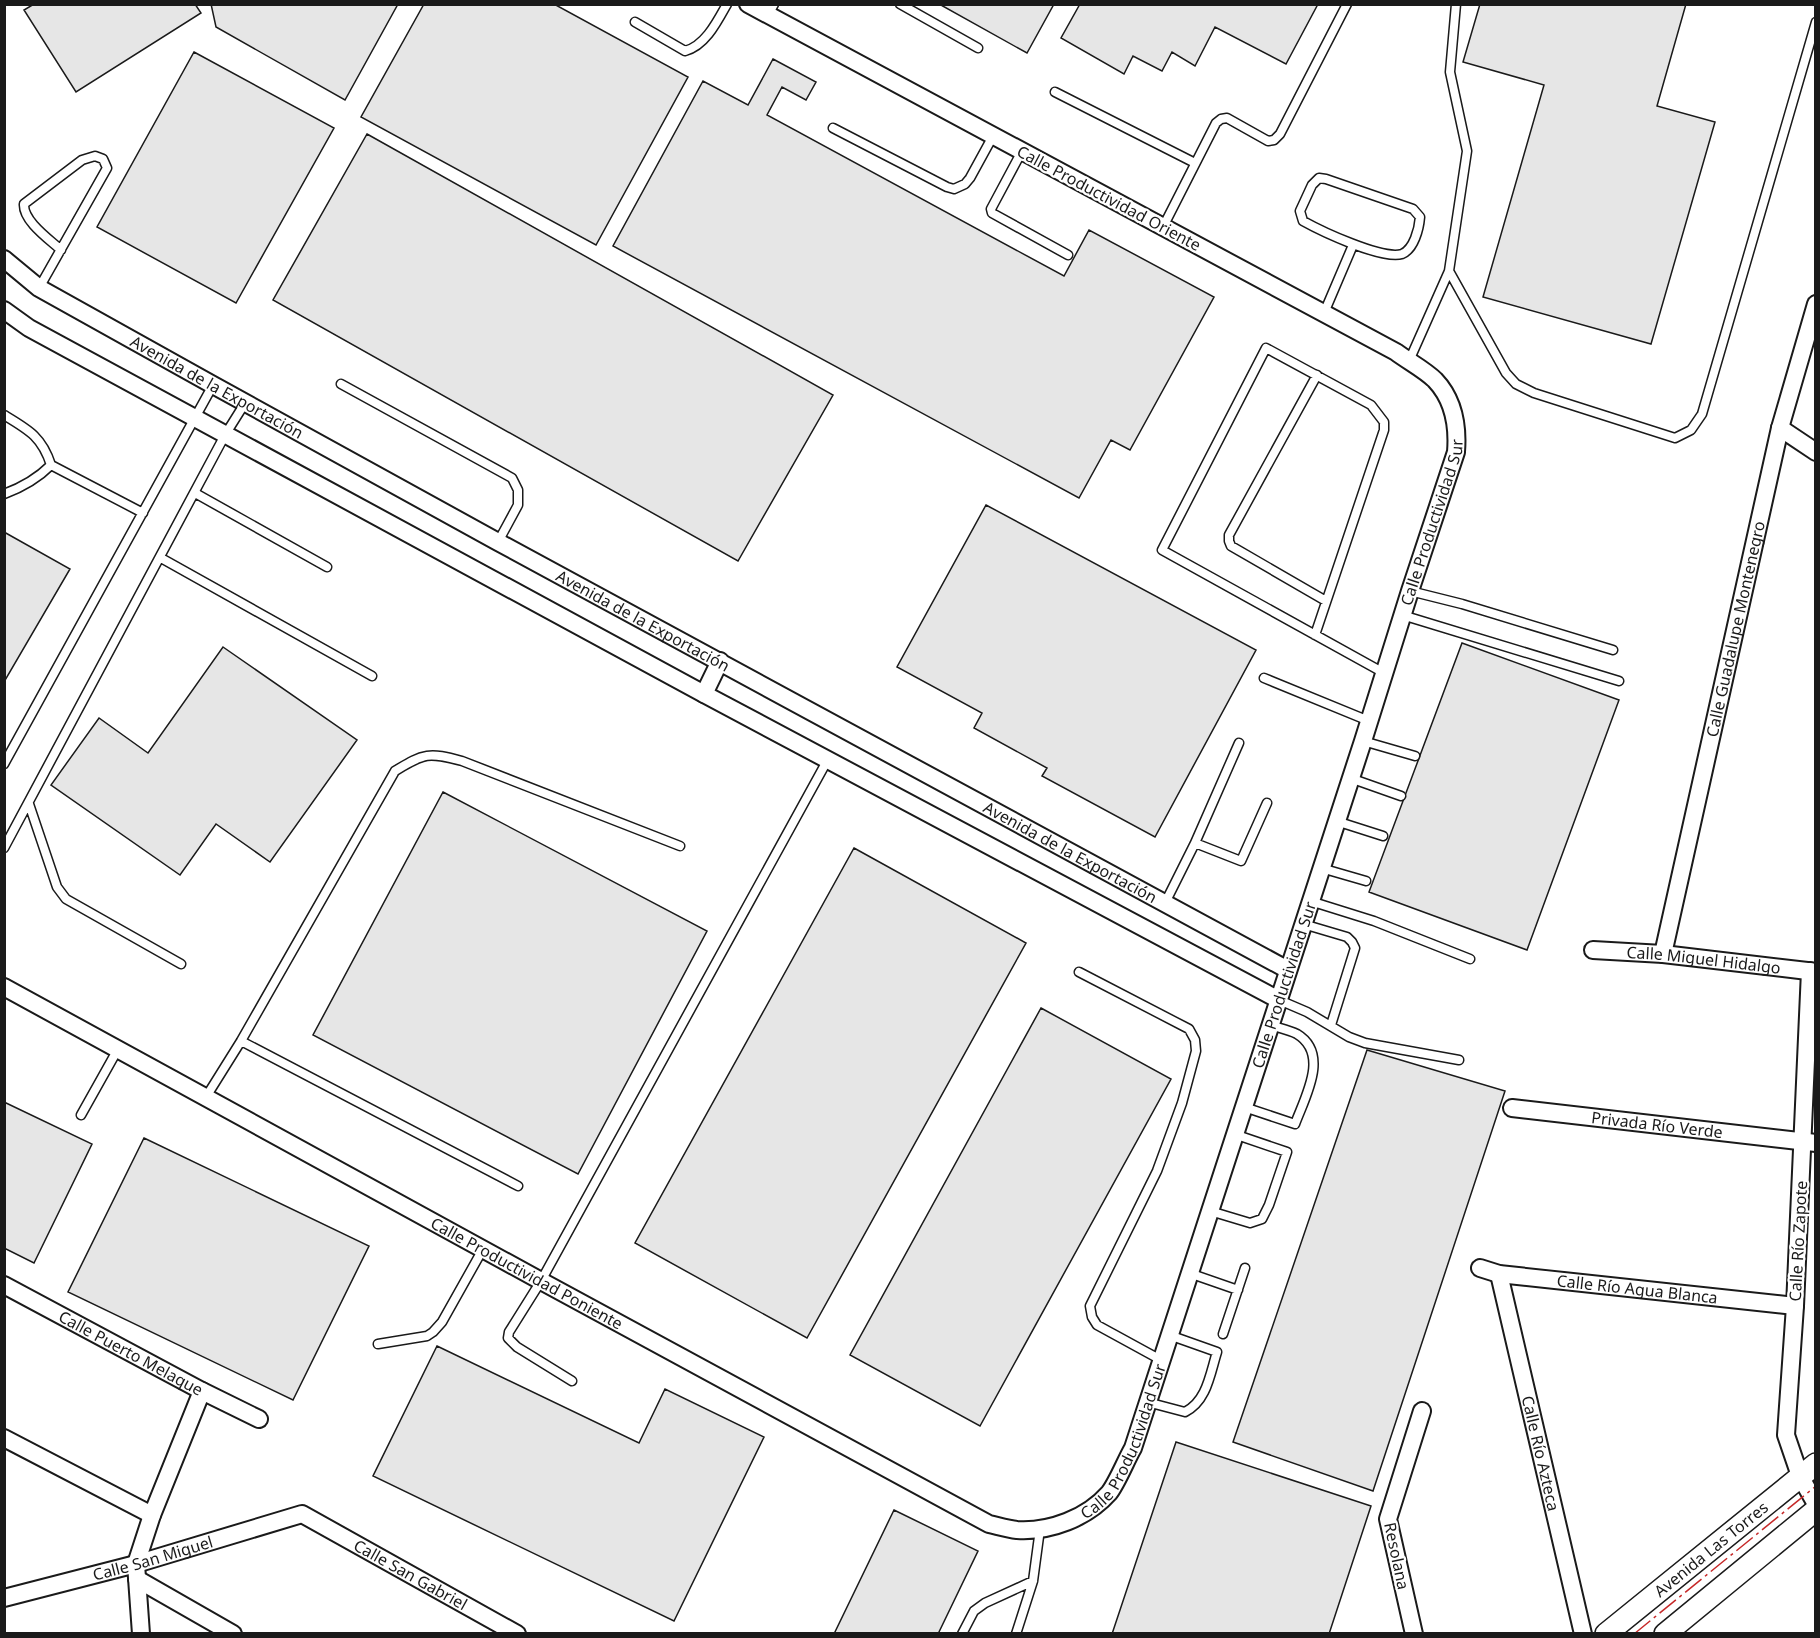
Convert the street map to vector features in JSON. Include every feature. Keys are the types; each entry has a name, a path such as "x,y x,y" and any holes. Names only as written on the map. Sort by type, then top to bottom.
{"street":[{"name":"Calle Productividad Oriente","path":"748,4 771,10 993,136 1396,352 1435,380 1453,411"},
{"name":"Avenida de la Exportación","path":"4,259 39,288 245,403 1288,970"},
{"name":"Calle Guadalupe Montenegro","path":"1663,954 1780,428 1808,357 1815,304"},
{"name":"Avenida de la Exportación","path":"4,310 29,328 225,435 827,760 1279,1000"},
{"name":"Calle Productividad Sur","path":"1048,1527 1084,1514 1109,1492 1133,1448 1456,452 1458,430 1453,411"},
{"path":"1780,428 1815,452"},
{"path":"704,694 720,661"},
{"name":"Calle Miguel Hidalgo","path":"1593,950 1663,954 1813,971"},
{"name":"Calle Río Zapote","path":"1813,971 1809,1142 1786,1435 1808,1470 1815,1504"},
{"name":"Calle Productividad Poniente","path":"4,987 989,1524 1016,1530 1048,1527"},
{"name":"Privada Río Verde","path":"1512,1108 1809,1142"},
{"name":"Calle Río Agua Blanca","path":"1480,1268 1499,1274 1795,1306"},
{"name":"Calle Río Azteca","path":"1499,1274 1583,1634"},
{"name":"Calle Puerto Melaque","path":"5,1288 259,1419"},
{"path":"141,1634 136,1572 152,1515 202,1391"},
{"name":"Resolana","path":"1414,1634 1388,1519 1422,1411"},
{"path":"4,1438 152,1515"},
{"name":"Avenida Las Torres","path":"1606,1634 1808,1470"},
{"path":"1665,1634 1815,1510"},
{"name":"Calle San Miguel","path":"4,1598 136,1572 302,1514"},
{"name":"Calle San Gabriel","path":"302,1514 499,1629 517,1634"},
{"path":"136,1572 233,1634"}],"lane":[{"path":"635,22 685,51 699,45 711,31 727,4"},
{"path":"900,4 978,48"},
{"path":"1163,227 1216,123 1221,119 1227,118 1268,141 1274,140 1280,134 1347,4"},
{"path":"1408,362 1449,271 1467,152 1450,72 1456,4"},
{"path":"1449,271 1506,373 1516,384 1534,393 1675,438 1691,430 1702,414 1815,22"},
{"path":"1055,93 1196,163"},
{"path":"833,128 954,189 970,178 993,136"},
{"path":"1022,151 991,209 992,213 1068,255"},
{"path":"39,288 61,250 107,168 103,159 95,156 82,160 24,204 28,219 61,250"},
{"path":"1318,178 1326,178 1413,209 1420,217 1411,248 1402,254 1393,255 1353,245 1303,221 1300,211 1312,185 1318,178"},
{"path":"1324,314 1353,245"},
{"path":"1315,635 1384,430 1384,422 1371,405 1266,348 1162,550 1315,635 1384,673"},
{"path":"1317,375 1228,541 1231,546 1326,601"},
{"path":"341,384 512,478 518,490 518,505 498,542"},
{"path":"4,764 213,385"},
{"path":"4,848 225,435 245,403"},
{"path":"4,415 29,430 42,443 51,465 143,513"},
{"path":"4,494 24,487 51,465"},
{"path":"195,493 327,567"},
{"path":"160,558 372,676"},
{"path":"1410,591 1462,604 1613,651"},
{"path":"1402,615 1619,681"},
{"path":"1264,678 1369,721"},
{"path":"1363,741 1415,756"},
{"path":"1165,903 1195,843 1239,743"},
{"path":"206,1097 242,1041 395,771 418,757 439,755 462,761 680,846"},
{"path":"572,1381 518,1347 508,1338 509,1332 541,1281 827,760"},
{"path":"1350,778 1401,796"},
{"path":"1195,843 1241,861 1267,803"},
{"path":"29,804 57,886 66,899 181,964"},
{"path":"1336,821 1383,836"},
{"path":"1321,868 1366,881"},
{"path":"1310,901 1374,921 1470,959"},
{"path":"1303,924 1347,938 1352,942 1354,948 1331,1025"},
{"path":"1079,972 1189,1029 1195,1040 1196,1051 1182,1103 1156,1170 1090,1306 1092,1317 1097,1325 1161,1360"},
{"path":"1279,1000 1365,1043 1459,1060"},
{"path":"1244,1107 1296,1124 1315,1068 1314,1054 1309,1045 1297,1035 1270,1025"},
{"path":"242,1041 518,1186"},
{"path":"81,1115 118,1049"},
{"path":"1210,1211 1250,1223 1262,1219 1287,1152 1234,1134"},
{"path":"378,1344 427,1336 433,1332 442,1322 483,1249"},
{"path":"1223,1334 1245,1268"},
{"path":"1189,1273 1238,1290"},
{"path":"1147,1402 1185,1412 1195,1407 1204,1394 1217,1353 1169,1335"},
{"path":"1016,1634 1048,1527"},
{"path":"962,1634 974,1611 985,1603 1033,1581"}],"building":[{"path":"34,4 195,4 201,13 76,92 24,10"},
{"path":"211,4 398,4 345,100 216,27"},
{"path":"424,4 554,4 688,77 596,245 361,117"},
{"path":"939,4 1054,4 1027,53"},
{"path":"1080,4 1318,4 1286,64 1215,27 1195,66 1172,52 1162,71 1133,56 1124,74 1061,38"},
{"path":"1480,4 1686,4 1657,106 1715,122 1651,344 1483,297 1544,85 1463,62"},
{"path":"194,52 334,128 236,303 97,227"},
{"path":"773,59 816,82 806,100 782,87 767,115 1064,276 1089,230 1214,297 1130,450 1111,440 1079,498 613,246 703,81 748,105"},
{"path":"367,134 833,395 738,561 273,300"},
{"path":"986,505 1256,650 1155,837 1042,776 1047,768 974,728 982,713 897,667"},
{"path":"4,532 70,569 4,682"},
{"path":"1462,643 1619,700 1527,950 1369,892"},
{"path":"223,647 357,740 270,862 216,824 180,875 51,785 99,718 148,753"},
{"path":"443,792 707,931 578,1174 313,1035"},
{"path":"854,848 1026,943 807,1338 635,1243"},
{"path":"1041,1008 1171,1079 980,1426 850,1355"},
{"path":"1367,1050 1505,1091 1373,1491 1233,1442"},
{"path":"4,1102 92,1144 34,1263 4,1248"},
{"path":"144,1138 369,1246 293,1400 68,1292"},
{"path":"437,1346 639,1443 665,1389 764,1437 674,1621 373,1476"},
{"path":"1176,1442 1371,1506 1329,1634 1112,1634"},
{"path":"894,1510 978,1551 938,1634 834,1634"}],"power":[{"path":"1634,1634 1816,1486"}]}
